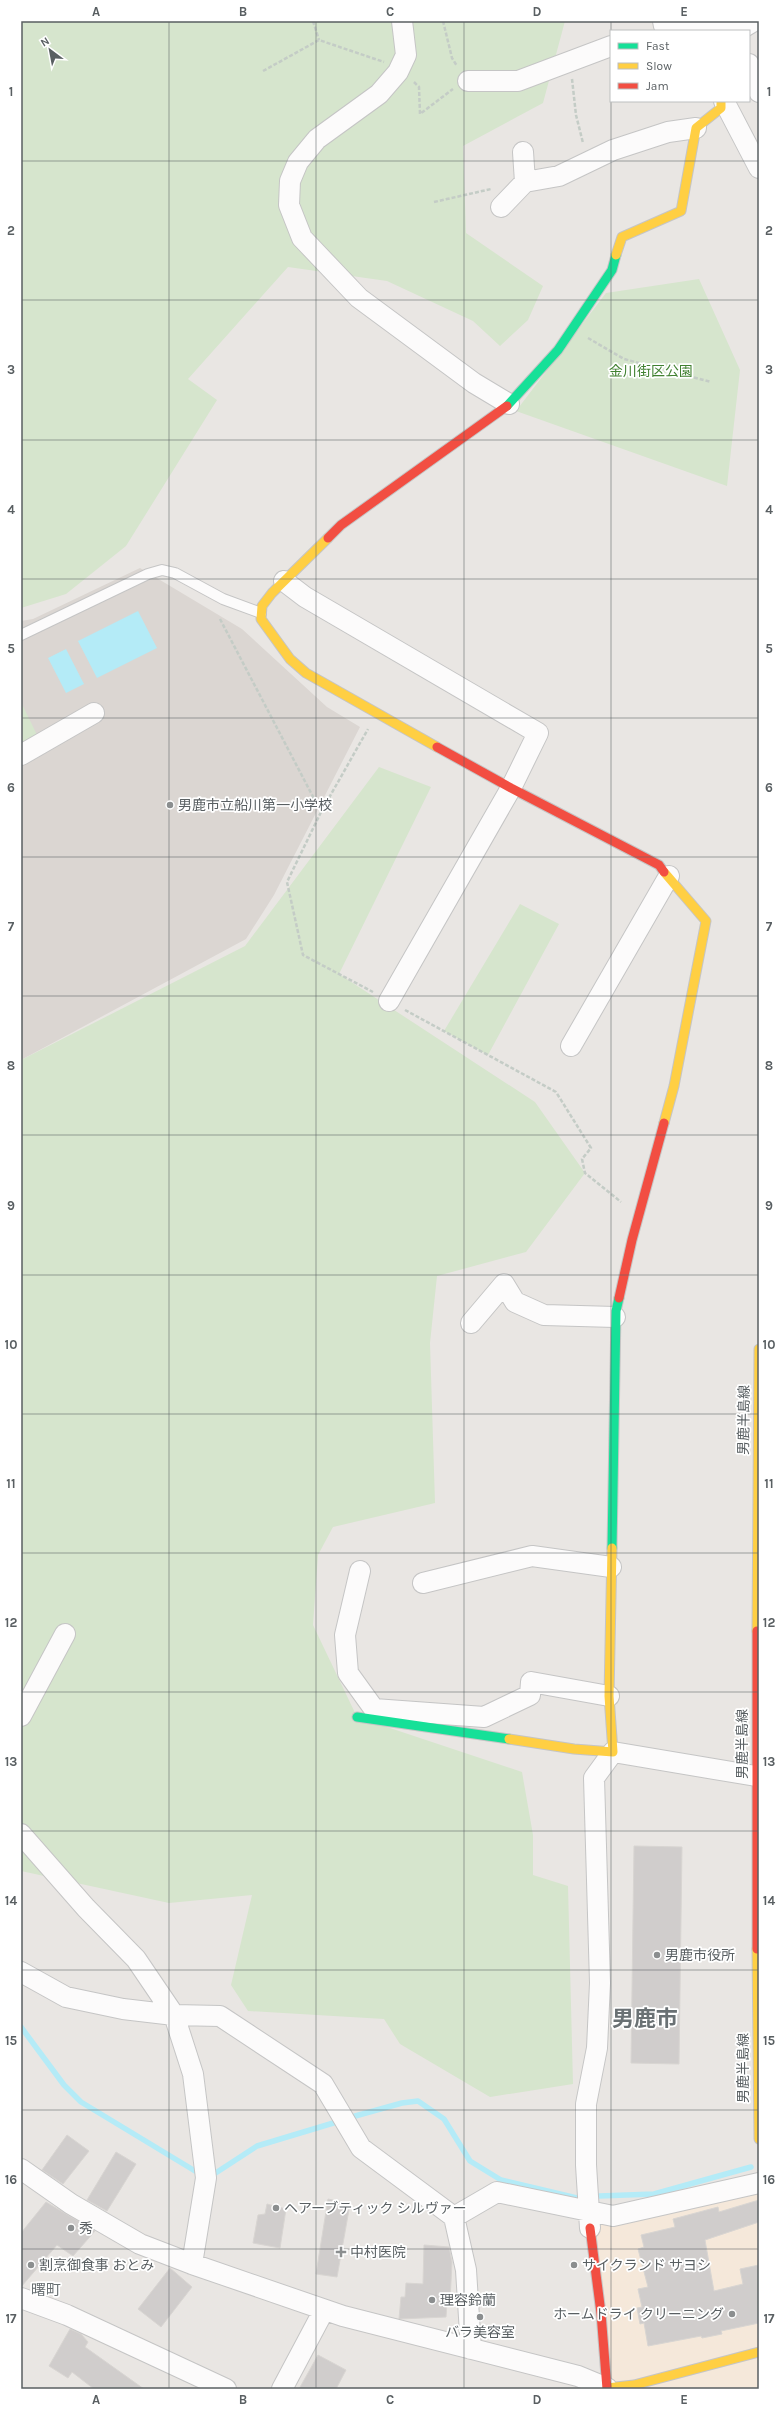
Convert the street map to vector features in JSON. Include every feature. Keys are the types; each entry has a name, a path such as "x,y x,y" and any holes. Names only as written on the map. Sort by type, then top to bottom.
{"street":[{"path":"402,21 406,55 398,72 380,94 317,139 298,162 290,181 290,205 302,238 359,298 474,383 509,404"},
{"path":"659,26 709,22 739,29"},
{"path":"468,81 518,81 610,46"},
{"path":"501,207 525,182 559,176 588,161 668,132 696,128 721,108 726,102 759,168"},
{"path":"607,2388 601,2313 589,2220 586,2165 586,2104 597,2048 600,1983 594,1778 614,1752 610,1696 615,1317 638,1216 674,1086 706,921 659,865 511,788 376,714 306,673 290,659 261,619 261,613 262,606 284,581 341,525 509,404 558,350 612,270 622,237 681,211 696,128"},
{"path":"523,152 525,182"},
{"path":"284,581 305,597 538,733 511,788 389,1001"},
{"path":"21,755 94,713"},
{"path":"571,1046 668,876"},
{"path":"471,1323 504,1284 515,1302 544,1315 615,1317"},
{"name":"男鹿半島線","path":"759,1349 757,1771 759,2139"},
{"path":"423,1583 532,1556 611,1567"},
{"path":"360,1571 345,1635 348,1673 374,1709 484,1717 530,1695 531,1682 610,1696"},
{"path":"21,1716 65,1634"},
{"path":"357,1717 574,1749 614,1752 757,1771"},
{"path":"21,1834 86,1908 136,1959 174,2015 192,2074 206,2178 192,2264"},
{"path":"21,1972 66,1998 123,2009 174,2015 220,2016 323,2084 361,2148 454,2217 466,2270 471,2349"},
{"path":"21,2169 71,2204 140,2244 192,2264 324,2310 578,2376 607,2388 634,2384 759,2352"},
{"path":"454,2217 497,2192 589,2220 759,2183"},
{"path":"21,2298 67,2315 226,2389"},
{"path":"282,2389 324,2310"}],"lane":[{"path":"21,635 148,574 162,570 193,581 223,599 261,613"}],"path":[{"path":"313,21 319,40"},
{"path":"443,21 452,58 468,81"},
{"path":"570,61 576,115 588,161"},
{"path":"434,202 495,189"},
{"path":"584,336 624,359 711,382"},
{"path":"220,619 322,812"},
{"path":"376,714 322,812 287,882 304,955 556,1092 591,1148 582,1159 585,1173 638,1216"}],"shaded area":[{"name":"男鹿市立船川第一小学校","path":"140,568 242,629 327,707 360,727 274,895 246,939 21,1060 21,621 33,619"},
{"path":"759,2184 759,2389 607,2389 590,2228"}],"green space":[{"path":"21,21 565,21 543,103 463,146 466,233 543,286 528,320 500,346 473,321 387,281 288,267 188,379 217,400 126,546 66,594 21,608"},
{"name":"金川街区公園","path":"699,279 740,370 727,486 516,411 606,293"},
{"path":"21,702 39,739 21,748"},
{"path":"379,767 431,787 339,974 535,1102 585,1173 526,1252 437,1276 430,1343 435,1503 333,1527 318,1555 313,1625 357,1717 522,1772 533,1835 533,1875 568,1886 573,2084 490,2097 400,2044 384,2019 248,2011 231,1985 252,1895 169,1903 21,1871 21,1060 245,946"},
{"path":"520,904 559,924 488,1055 444,1031"}],"water":[{"path":"138,611 157,648 97,678 78,641"},
{"path":"66,649 84,684 66,693 48,658"}],"building":[{"name":"男鹿市役所","path":"634,1846 682,1847 679,2064 631,2063"},
{"path":"67,2135 89,2151 63,2184 42,2170"},
{"path":"116,2152 136,2164 107,2211 87,2200"},
{"path":"328,2199 350,2204 337,2277 316,2274"},
{"path":"759,2200 759,2222 705,2240 714,2291 743,2284 740,2269 759,2265 759,2323 721,2331 722,2334 702,2338 701,2336 648,2346 644,2323 640,2324 637,2308 642,2307 638,2289 648,2287 638,2249 644,2247 641,2235 675,2227 673,2219 718,2207 719,2212"},
{"path":"46,2202 95,2231 73,2256 57,2245 21,2287 21,2233"},
{"path":"267,2204 286,2209 280,2248 253,2243 258,2215 265,2214"},
{"path":"424,2245 449,2247 452,2262 450,2301 447,2303 446,2317 399,2319 401,2297 405,2297 406,2283 423,2284"},
{"path":"170,2268 192,2287 161,2327 138,2309"},
{"path":"70,2329 81,2334 88,2342 85,2347 144,2389 94,2389 72,2372 68,2378 49,2366"},
{"path":"318,2355 346,2370 336,2389 299,2389"}],"waterway":[{"path":"21,2027 64,2085 81,2102 200,2174"},
{"path":"348,2118 402,2103 418,2101 444,2119 470,2161 501,2180 581,2199"},
{"path":"211,2176 257,2146 340,2121"},
{"path":"599,2196 654,2194 751,2167"}],"traffic: fast":[{"path":"507,406 558,350 612,270 616,255"},
{"path":"612,1548 616,1311 619,1298"},
{"path":"357,1717 509,1739"}],"traffic: slow":[{"path":"616,255 622,237 681,211 696,128 721,108 721,102"},
{"path":"328,538 272,593 262,606 261,619 290,659 306,673 437,747"},
{"path":"664,872 706,921 674,1086 664,1123"},
{"path":"757,1631 759,1349"},
{"path":"509,1739 574,1749 613,1752 609,1696 612,1548"},
{"path":"757,1949 759,2139"},
{"path":"607,2388 634,2385 759,2352"}],"traffic: jam":[{"path":"328,538 341,525 507,406"},
{"path":"437,747 511,788 659,865 664,872"},
{"path":"619,1298 632,1240 664,1123"},
{"path":"757,1631 757,1949"},
{"path":"590,2228 601,2313 607,2389"}],"place":[{"name":"男鹿市立船川第一小学校","path":"170,805"},
{"name":"男鹿市役所","path":"657,1955"},
{"name":"ヘアーブティック シルヴァー","path":"276,2208"},
{"name":"秀","path":"71,2228"},
{"name":"中村医院","path":"341,2252"},
{"name":"割烹御食事 おとみ","path":"31,2265"},
{"name":"サイクランド サヨシ","path":"574,2265"},
{"name":"理容鈴蘭","path":"432,2300"},
{"name":"ホームドライ クリーニング","path":"732,2314"},
{"name":"バラ美容室","path":"480,2317"}],"district":[{"name":"男鹿市","path":"645,2019"},
{"name":"曙町","path":"46,2290"}]}
